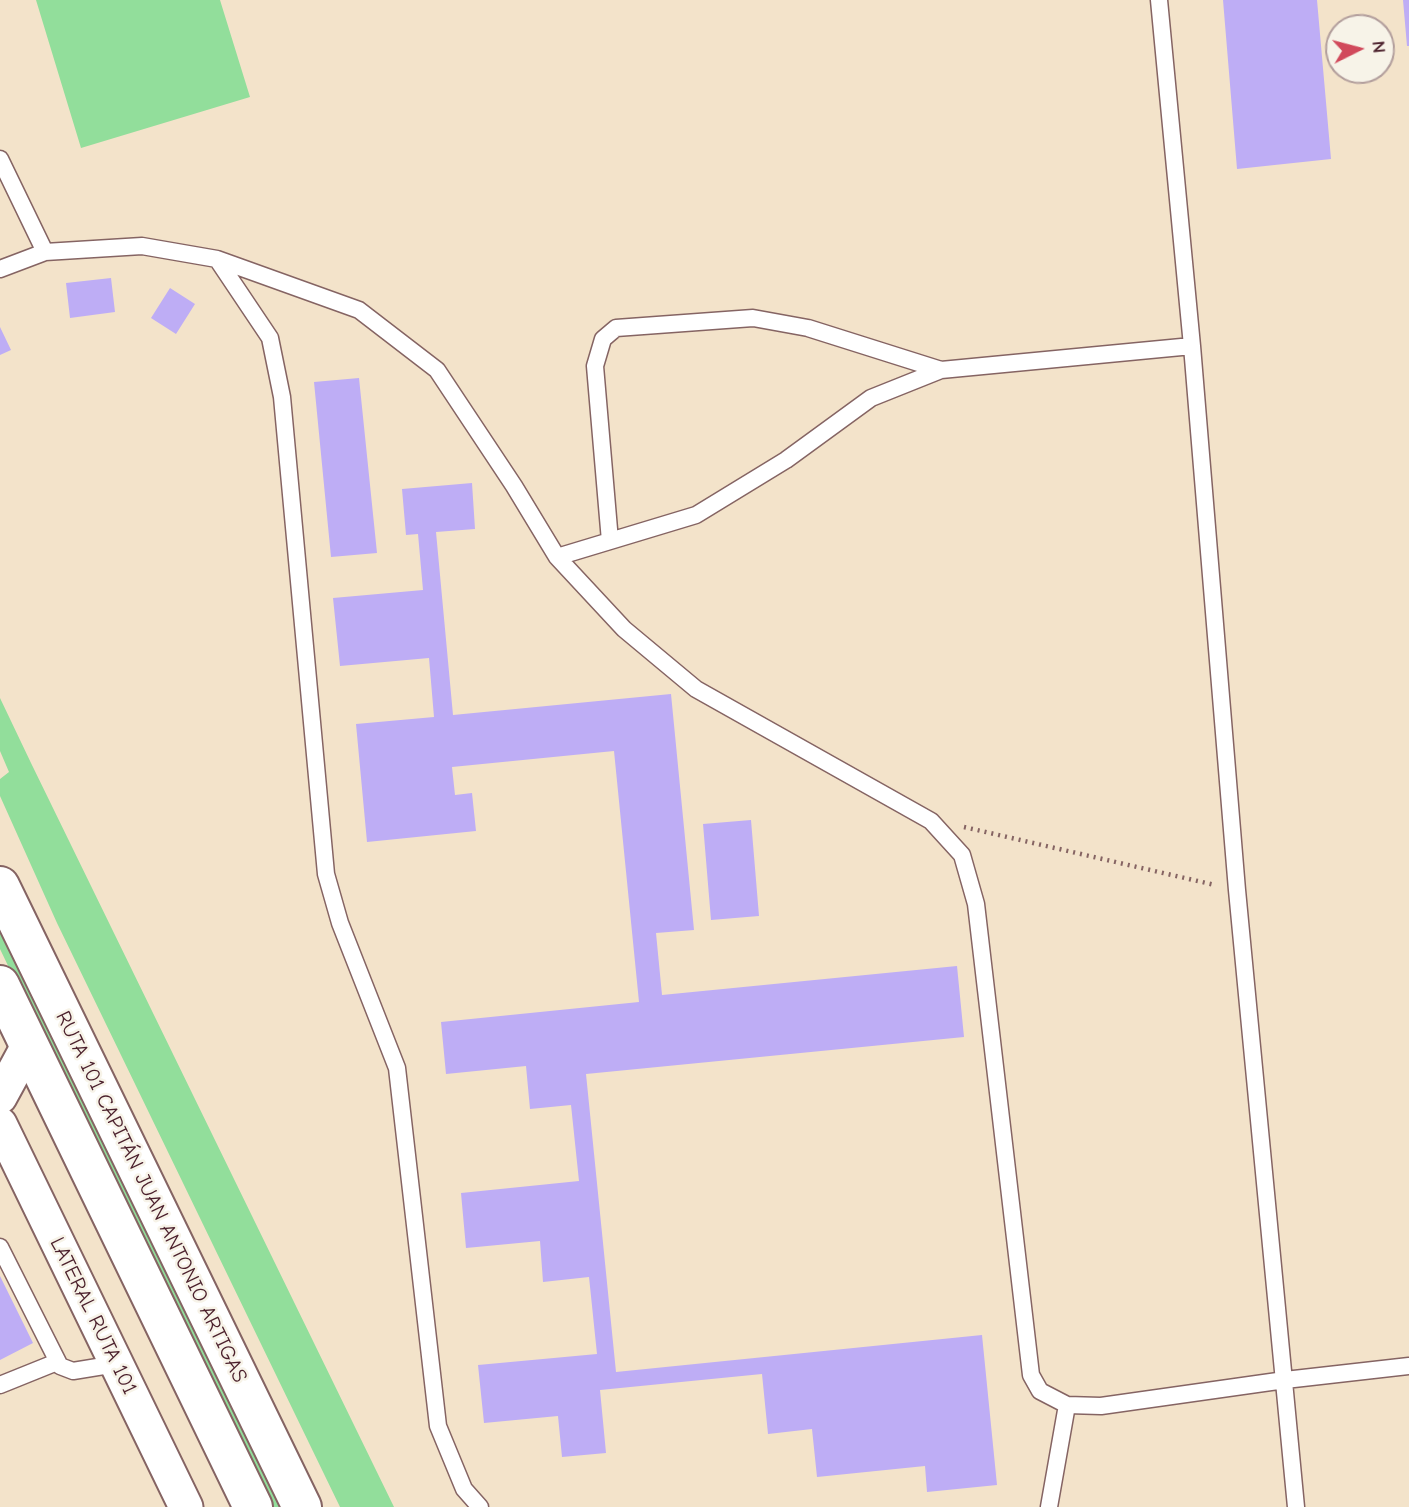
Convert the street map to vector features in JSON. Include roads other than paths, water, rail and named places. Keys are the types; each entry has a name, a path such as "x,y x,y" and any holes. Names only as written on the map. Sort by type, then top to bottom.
{"highway":[{"name":"RUTA 101 CAPITÁN JUAN ANTONIO ARTIGAS","path":"0,886 302,1507"},
{"name":"RUTA 101 CAPITÁN JUAN ANTONIO ARTIGAS","path":"0,985 253,1507"}],"street":[{"path":"0,1097 29,1044"},
{"name":"LATERAL RUTA 101","path":"0,1124 186,1507"}],"lane":[{"path":"1159,0 1192,346 1237,890 1296,1507"},
{"path":"0,159 45,252"},
{"path":"0,269 45,252 142,246 218,259 359,310 438,370 557,557 624,629 696,689 931,821 944,835 962,855 976,904 1031,1375 1040,1391 1067,1405 1101,1406 1409,1366"},
{"path":"218,259 270,338 282,397 326,874 340,923 397,1068 438,1426 464,1489 480,1507"},
{"path":"610,541 595,366 603,338 616,328 753,318 808,328 941,370"},
{"path":"557,557 696,515 786,460 871,398 941,370 1192,346"},
{"path":"0,1247 57,1362 73,1371 116,1364"},
{"path":"0,1385 57,1362"},
{"path":"1049,1507 1067,1405"}]}
